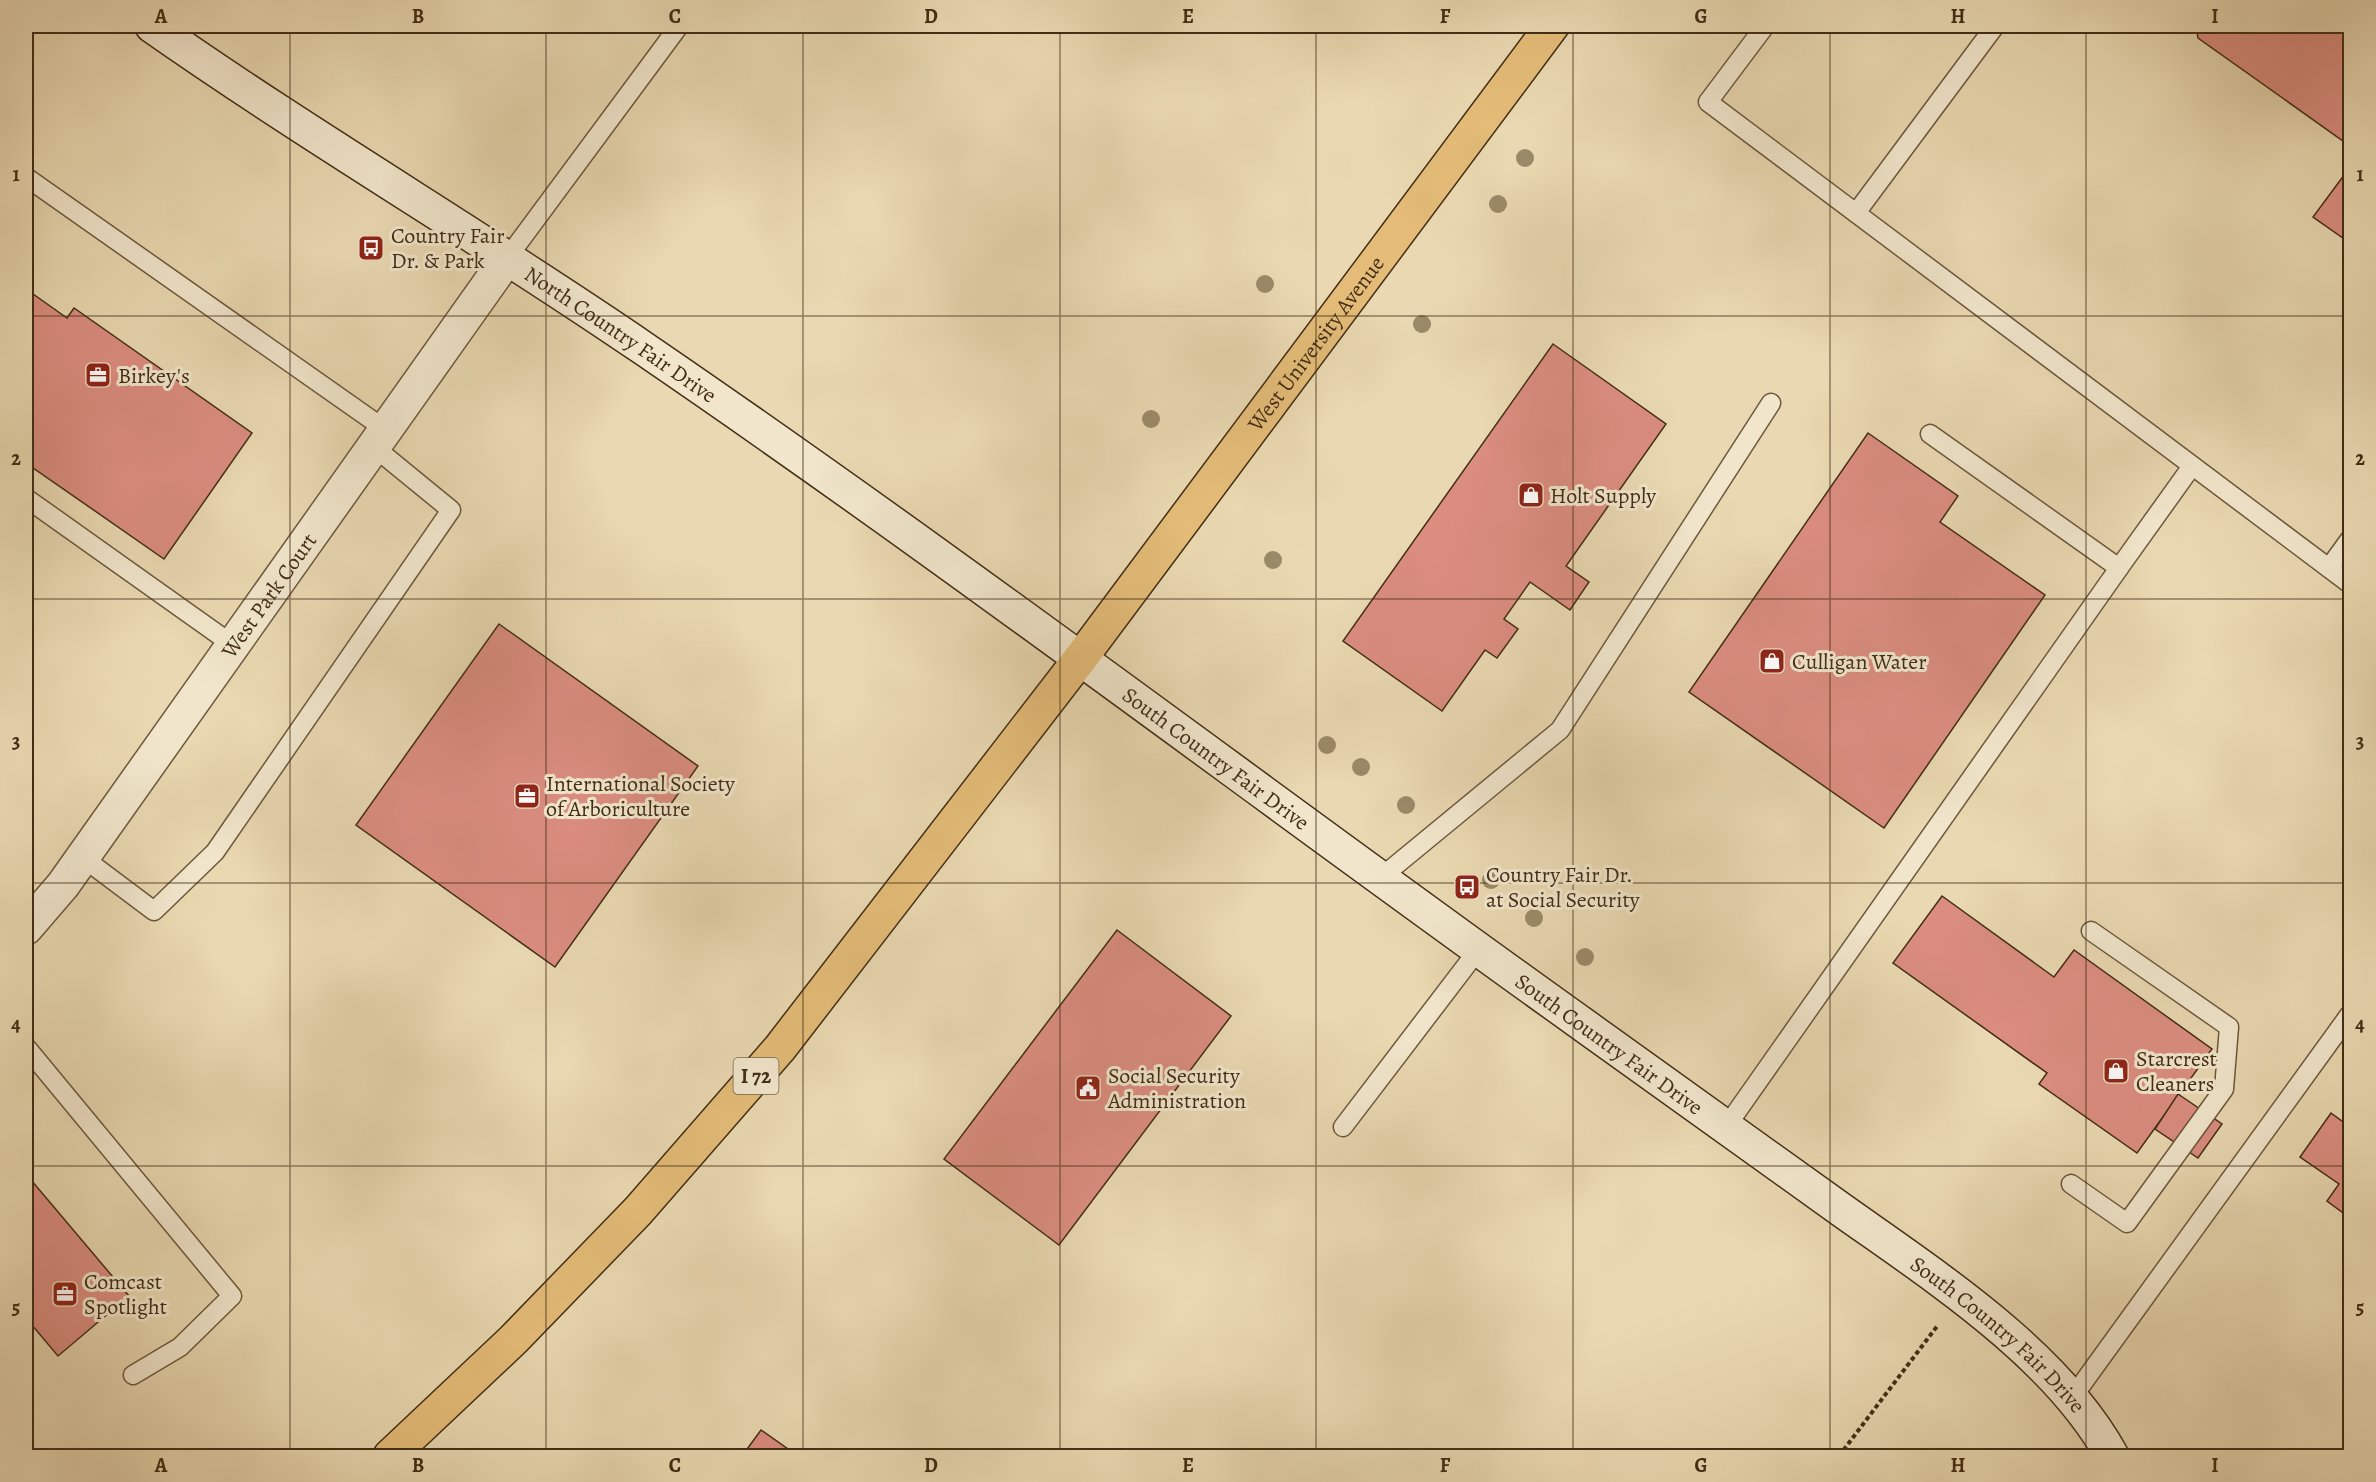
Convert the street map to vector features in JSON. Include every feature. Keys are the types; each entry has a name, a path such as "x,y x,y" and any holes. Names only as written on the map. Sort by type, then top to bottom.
{"main road":[{"name":"West University Avenue","path":"1080,659 1552,26"},
{"name":"I 72","path":"390,1456 513,1340 638,1211 772,1057 858,949 1080,659"}],"street":[{"name":"North Country Fair Drive","path":"152,26 508,257 778,442 1080,659"},
{"name":"West Park Court","path":"26,928 63,885 508,257"},
{"name":"South Country Fair Drive","path":"1080,659 1379,879 1959,1297 2035,1359 2072,1398 2112,1456"}],"lane":[{"path":"508,257 679,26"},
{"path":"1765,26 1708,102 2350,584"},
{"path":"1856,213 1995,26"},
{"path":"26,177 380,438 451,510 215,852 154,911 82,857"},
{"path":"1379,879 1560,730 1771,403"},
{"path":"1930,434 2119,568"},
{"path":"1726,1127 2192,466"},
{"path":"26,498 233,645"},
{"path":"2329,568 2350,538"},
{"path":"2071,1184 2127,1223 2224,1089 2229,1027 2091,931"},
{"path":"1343,1127 1478,950"},
{"path":"2072,1398 2350,1014"},
{"path":"26,1047 232,1296 180,1347 133,1376"}],"path":[{"path":"1839,1456 1959,1297"}],"building":[{"path":"2196,26 2350,26 2350,146 2198,38"},
{"path":"2350,167 2350,243 2313,217"},
{"name":"Birkey's","path":"26,289 67,318 74,308 252,433 164,559 26,463"},
{"name":"Holt Supply","path":"1553,344 1666,424 1566,566 1589,582 1570,610 1530,582 1504,619 1518,629 1497,658 1485,650 1442,711 1343,641"},
{"path":"1868,433 1958,496 1940,522 2045,595 1884,828 1689,692"},
{"name":"International Society of Arboriculture","path":"499,624 698,766 555,967 356,825"},
{"path":"1942,896 2054,977 2074,950 2212,1049 2137,1153 2039,1084 2047,1073 1893,963"},
{"name":"Social Security Administration","path":"1117,930 1231,1016 1059,1245 944,1159"},
{"path":"2178,1094 2222,1124 2198,1158 2155,1129"},
{"path":"2331,1113 2350,1127 2350,1218 2327,1201 2339,1184 2300,1157"},
{"path":"26,1174 129,1296 58,1356 26,1318"},
{"path":"761,1430 798,1456 742,1456"}],"place":[{"name":"Country Fair Dr. & Park","path":"371,248"},
{"name":"Birkey's","path":"98,375"},
{"name":"Holt Supply","path":"1531,495"},
{"name":"Culligan Water","path":"1772,661"},
{"name":"International Society of Arboriculture","path":"527,796"},
{"name":"Country Fair Dr. at Social Security","path":"1467,887"},
{"name":"Starcrest Cleaners","path":"2116,1071"},
{"name":"Social Security Administration","path":"1088,1088"},
{"name":"Comcast Spotlight","path":"65,1294"}]}
